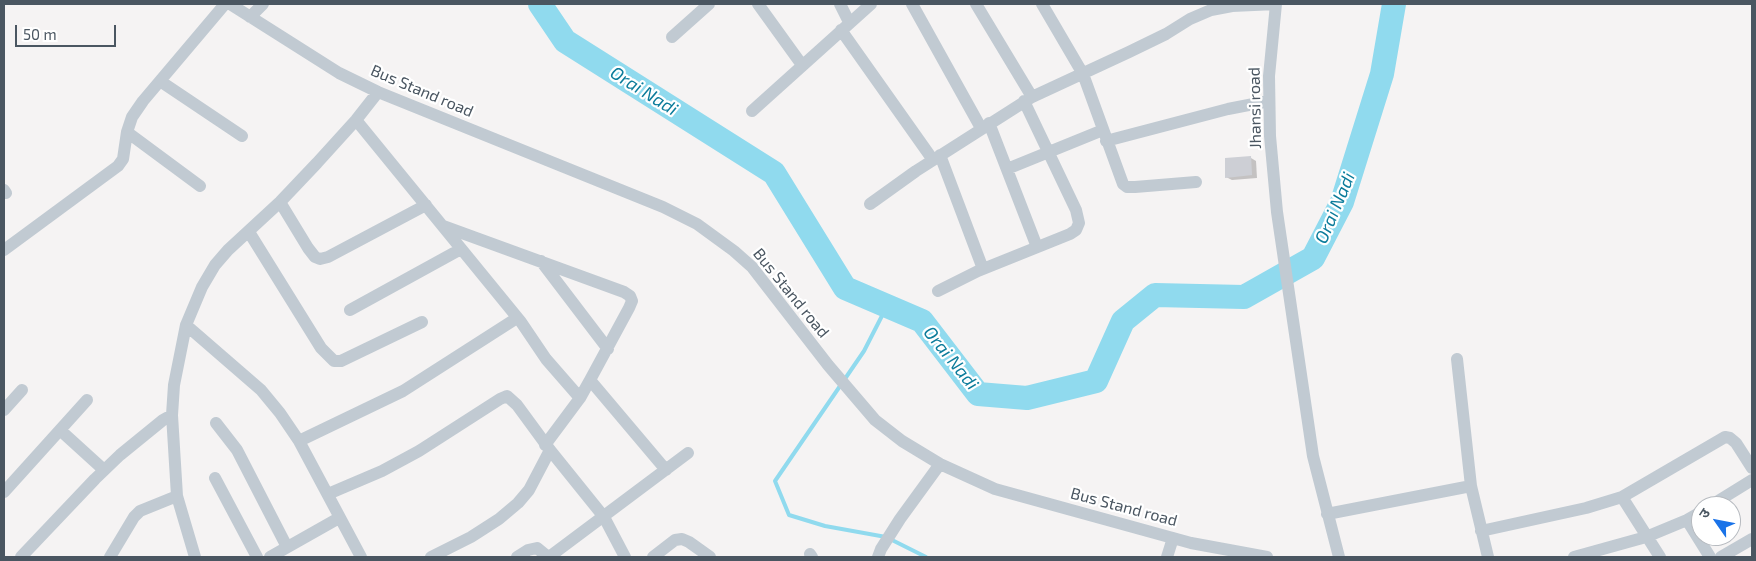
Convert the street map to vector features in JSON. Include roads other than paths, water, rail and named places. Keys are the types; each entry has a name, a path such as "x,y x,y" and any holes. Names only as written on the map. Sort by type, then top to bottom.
{"street":[{"path":"5,248 118,166 123,159 127,132 132,117 143,101 225,4"},
{"name":"Bus Stand road","path":"230,4 339,72 378,92 663,208 697,224 734,251 752,267 828,365 875,420 902,441 940,464 995,489 1173,538 1267,557"},
{"path":"250,16 263,4"},
{"path":"672,37 709,4"},
{"path":"758,4 802,65"},
{"path":"840,4 845,26 936,158 983,269"},
{"path":"752,111 871,4"},
{"path":"912,4 985,125 1007,169 1037,247"},
{"path":"938,291 983,269 1070,234 1076,230 1079,223 1076,210 1048,153 1028,99 976,4"},
{"path":"1042,4 1083,74 1123,184 1126,187 1196,182"},
{"path":"870,204 985,125 1028,99 1166,34 1190,19 1211,10 1232,6 1276,4"},
{"name":"Jhansi road","path":"1276,4 1269,76 1269,101 1270,136 1277,212 1313,456 1339,557"},
{"path":"160,81 242,136"},
{"path":"195,557 177,496 172,415 174,385 186,325 202,287 215,265 228,250 280,202 356,120 378,92"},
{"path":"1007,169 1048,153 1105,135 1269,101"},
{"path":"356,120 517,318 546,359 580,398"},
{"path":"127,132 200,186"},
{"path":"280,202 308,248 315,257 320,259 328,257 426,205"},
{"path":"431,557 471,537 518,503 528,490 548,448 608,349 632,301 630,296 624,292 443,226"},
{"path":"249,232 321,348 334,361 341,361 422,322"},
{"path":"350,310 461,250"},
{"path":"541,261 608,349"},
{"path":"299,441 403,391 517,318"},
{"path":"186,325 261,390 280,413 299,441 361,557"},
{"path":"1457,358 1471,486 1488,557"},
{"path":"590,380 666,470"},
{"path":"4,410 22,390"},
{"path":"328,494 382,471 419,451 507,396 517,405 548,448 604,517 625,557"},
{"path":"4,492 87,400"},
{"path":"21,557 104,470 127,449 172,415"},
{"path":"216,423 237,450 288,547"},
{"path":"60,430 104,470"},
{"path":"1481,531 1586,508 1622,497 1724,437 1730,438 1736,443 1752,468"},
{"path":"516,557 528,550 537,548 549,557 688,453"},
{"path":"879,553 900,519 940,464"},
{"path":"215,478 257,557"},
{"path":"1726,496 1752,480"},
{"path":"1327,514 1471,486"},
{"path":"110,557 134,517 140,511 177,496"},
{"path":"1622,497 1660,557"},
{"path":"270,557 339,518"},
{"path":"1574,557 1646,537 1691,518"},
{"path":"1687,520 1710,557"},
{"path":"1168,557 1173,538"},
{"path":"653,557 675,540 682,539 710,557"},
{"path":"1721,557 1752,539"}],"waterway":[{"name":"Orai Nadi","path":"540,4 565,41 774,173 845,288 922,321 978,394 1027,398 1096,381 1123,321 1155,295 1244,297 1313,258 1342,202 1382,74 1394,4"},
{"path":"887,306 864,351 775,481 789,515 825,526 886,537 926,557"}]}
